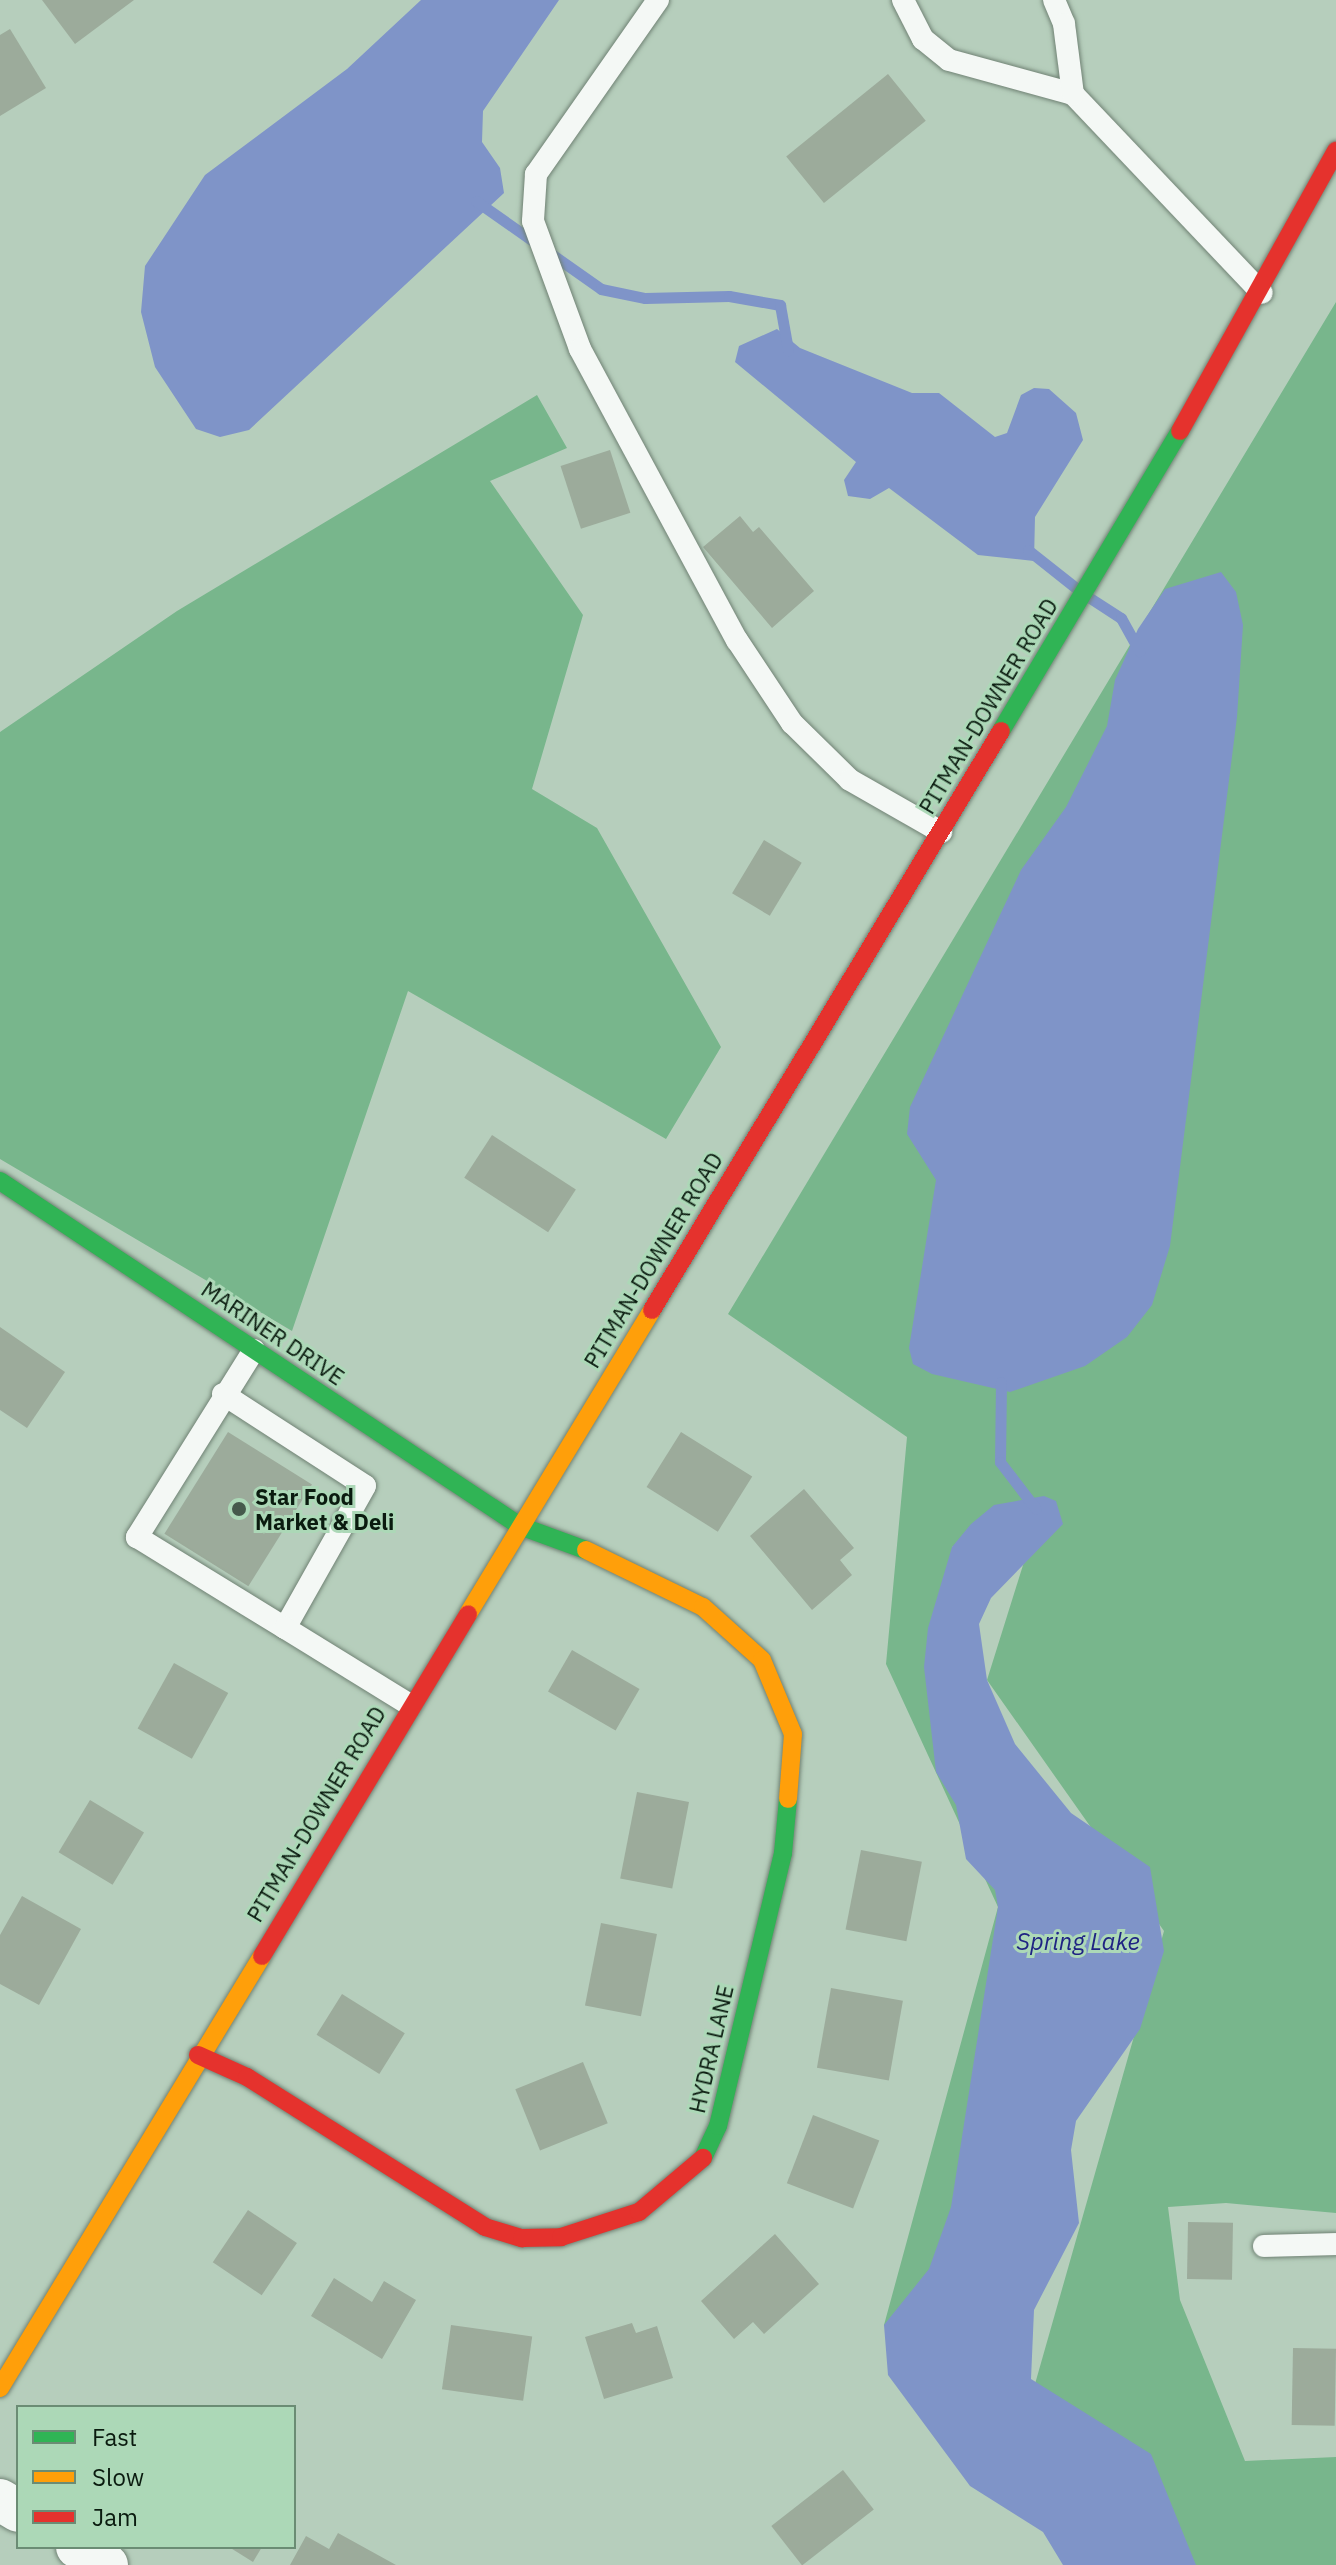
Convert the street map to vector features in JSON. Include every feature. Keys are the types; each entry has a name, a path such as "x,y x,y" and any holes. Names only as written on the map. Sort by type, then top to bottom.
{"street":[{"name":"PITMAN-DOWNER ROAD","path":"0,2388 198,2055 941,832 1262,293 1336,151"},
{"name":"MARINER DRIVE","path":"0,1181 520,1526"},
{"name":"HYDRA LANE","path":"198,2055 247,2077 485,2227 522,2238 601,2230 639,2212 701,2162 739,2048 783,1853 793,1734 782,1694 762,1660 703,1607 633,1567 520,1526"},
{"path":"80,2549 107,2565"}],"lane":[{"path":"658,0 536,174 533,221 580,349 737,640 792,723 850,780 941,832"},
{"path":"903,0 923,39 949,60 1073,94 1262,293"},
{"path":"1054,0 1073,94"},
{"path":"254,1350 223,1394 137,1537 410,1705"},
{"path":"223,1394 365,1486 285,1628"},
{"path":"1264,2246 1336,2244"}],"green space":[{"path":"1336,302 1336,2213 1226,2203 1168,2207 1180,2300 1245,2461 1336,2457 1336,2565 1164,2565 1033,2391 1164,1931 987,1680 1044,1498 952,1547 1048,1958 947,2448 884,2325 998,1907 886,1664 907,1437 728,1314"},
{"path":"537,395 567,448 490,481 583,615 532,789 597,828 721,1047 666,1139 408,991 292,1331 0,1159 0,732 177,611"}],"water":[{"path":"421,0 559,0 483,111 482,142 500,168 504,193 249,430 220,437 196,429 155,367 141,312 145,266 205,175 347,69"},
{"path":"777,329 800,348 912,393 939,393 995,437 1007,433 1021,395 1034,388 1049,389 1076,413 1083,440 1035,517 1034,561 978,555 889,488 870,499 848,496 844,480 856,462 735,362 739,346"},
{"path":"1221,572 1236,592 1243,625 1237,717 1170,1246 1152,1305 1127,1337 1085,1366 1010,1392 932,1374 913,1364 909,1348 936,1180 907,1134 910,1107 1021,870 1066,807 1107,726 1115,680 1138,629 1165,589"},
{"name":"Spring Lake","path":"1044,1496 1056,1501 1063,1524 991,1598 979,1624 987,1680 1015,1744 1071,1813 1150,1867 1164,1951 1140,2029 1076,2121 1071,2150 1079,2223 1034,2310 1031,2379 1151,2454 1196,2565 1063,2565 1043,2532 970,2486 888,2375 884,2325 929,2269 951,2207 998,1907 995,1890 966,1859 956,1805 936,1772 924,1667 928,1628 952,1547 971,1524 994,1505"}],"building":[{"path":"42,0 134,0 75,44"},
{"path":"10,29 46,88 0,116 0,35"},
{"path":"888,74 926,121 824,203 786,156"},
{"path":"610,450 630,513 581,529 561,466"},
{"path":"740,516 753,532 759,527 814,591 772,628 703,547"},
{"path":"764,840 802,863 770,916 732,893"},
{"path":"492,1135 576,1189 548,1232 464,1178"},
{"path":"0,1327 65,1372 27,1428 0,1410"},
{"name":"Star Food Market & Deli","path":"228,1432 312,1484 248,1586 164,1534"},
{"path":"681,1432 752,1477 718,1532 647,1487"},
{"path":"804,1489 854,1548 840,1560 852,1575 812,1610 750,1536"},
{"path":"572,1650 640,1689 616,1731 548,1692"},
{"path":"174,1663 228,1693 192,1759 138,1729"},
{"path":"637,1792 689,1802 672,1888 620,1878"},
{"path":"90,1800 144,1832 113,1885 59,1852"},
{"path":"861,1850 922,1862 906,1941 846,1930"},
{"path":"22,1896 81,1929 39,2005 0,1984 0,1935"},
{"path":"601,1923 657,1934 641,2016 585,2005"},
{"path":"831,1988 903,2001 889,2080 817,2068"},
{"path":"342,1994 405,2033 379,2074 317,2035"},
{"path":"583,2062 608,2123 540,2151 515,2089"},
{"path":"813,2115 879,2140 853,2209 787,2183"},
{"path":"248,2210 297,2243 262,2295 213,2262"},
{"path":"1188,2222 1233,2223 1232,2280 1187,2279"},
{"path":"775,2234 819,2284 764,2334 753,2322 734,2339 701,2301"},
{"path":"334,2278 372,2302 384,2281 416,2300 382,2359 311,2316"},
{"path":"632,2323 636,2333 657,2326 673,2378 604,2399 585,2337"},
{"path":"451,2325 532,2336 523,2401 442,2389"},
{"path":"1293,2348 1336,2349 1335,2426 1292,2425"},
{"path":"843,2470 874,2509 803,2565 771,2526"},
{"path":"338,2533 396,2565 290,2565 306,2536 329,2549"},
{"path":"232,2549 261,2549 253,2562"}],"waterway":[{"path":"476,201 601,289 645,298 729,296 780,305 788,350"},
{"path":"1028,550 1076,588"},
{"path":"1090,598 1121,618 1139,651"},
{"path":"1001,1382 1000,1462 1036,1509"}],"traffic: fast":[{"path":"1001,731 1180,431"},
{"path":"0,1181 520,1526 586,1550"},
{"path":"703,2158 718,2126 783,1853 788,1799"}],"traffic: slow":[{"path":"468,1614 652,1310"},
{"path":"586,1550 703,1607 762,1660 793,1734 788,1799"},
{"path":"0,2388 262,1956"}],"traffic: jam":[{"path":"1180,431 1336,151"},
{"path":"652,1310 1001,731"},
{"path":"262,1956 468,1614"},
{"path":"198,2055 247,2077 485,2227 522,2238 561,2237 639,2212 703,2158"}],"place":[{"name":"Star Food Market & Deli","path":"239,1509"}]}
